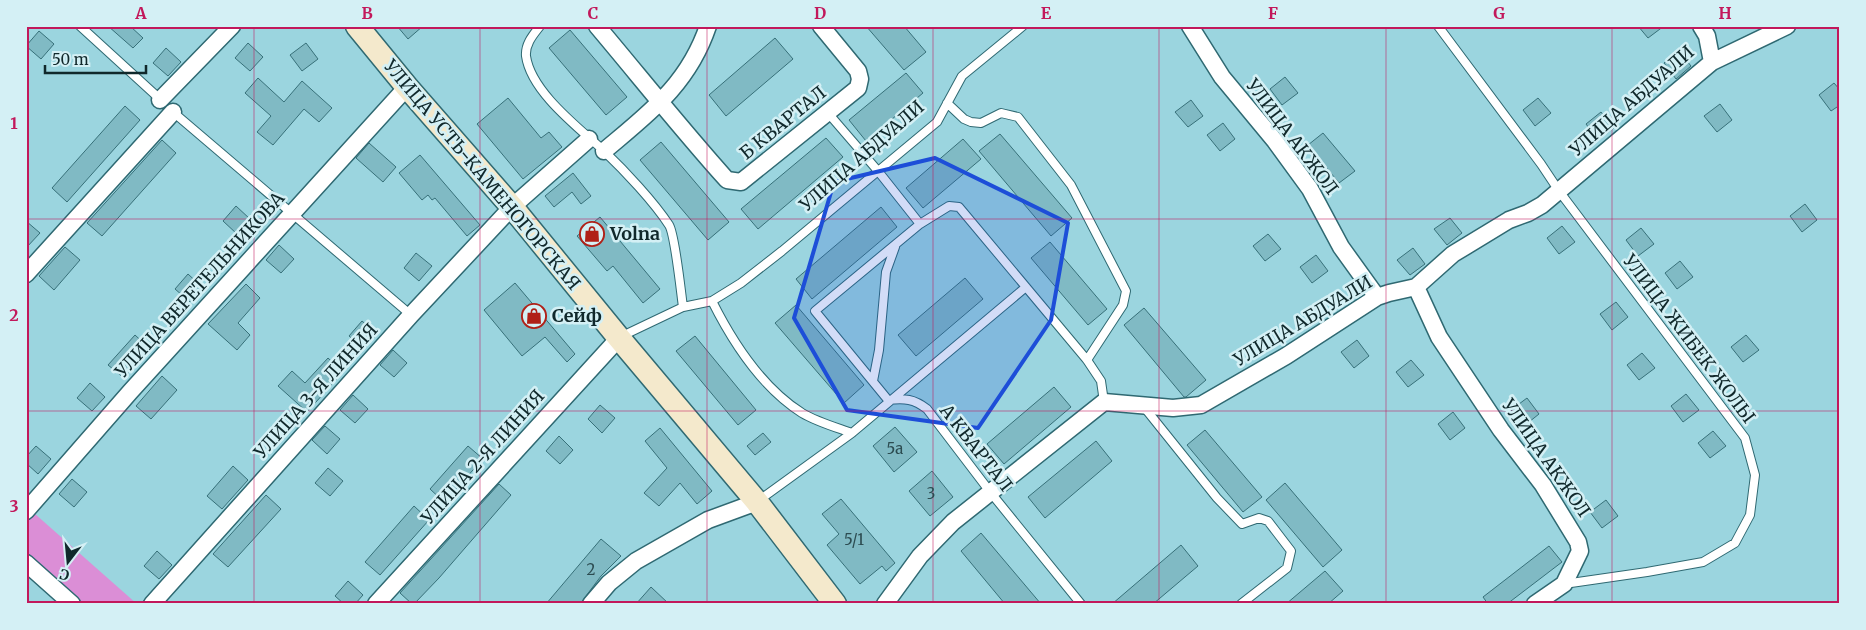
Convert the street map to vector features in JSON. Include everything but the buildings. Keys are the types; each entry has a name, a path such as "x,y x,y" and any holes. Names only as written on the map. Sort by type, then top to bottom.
{"street":[{"path":"160,100 232,26"},
{"name":"УЛИЦА УСТЬ-КАМЕНОГОРСКАЯ","path":"357,26 407,87 512,207 757,502 835,604"},
{"name":"Б КВАРТАЛ","path":"597,26 661,102 685,134 727,180 741,182 858,88 860,79 858,71 821,26"},
{"path":"604,151 661,102 686,72 708,26"},
{"name":"УЛИЦА АКЖОЛ","path":"1190,26 1222,77 1275,141 1310,189 1341,247 1377,297"},
{"name":"УЛИЦА АБДУАЛИ","path":"1104,402 1173,408 1201,405 1286,356 1377,297 1416,287 1453,254 1509,220 1542,205 1712,62 1707,36 1701,26"},
{"path":"1712,62 1787,26"},
{"name":"УЛИЦА ВЕРЕТЕЛЬНИКОВА","path":"26,511 130,392 407,87"},
{"path":"26,274 173,112"},
{"name":"УЛИЦА 3-Я ЛИНИЯ","path":"152,604 411,315 512,207 589,139"},
{"name":"УЛИЦА АКЖОЛ","path":"1416,287 1438,337 1501,430 1543,485 1574,534 1580,551 1564,584"},
{"name":"УЛИЦА 2-Я ЛИНИЯ","path":"376,604 619,338"},
{"path":"885,604 920,556 953,522 1104,402"},
{"path":"591,604 609,582 636,561 708,520 757,502"},
{"path":"26,563 72,604"},
{"path":"1534,604 1564,584"}],"lane":[{"path":"80,26 173,112 411,315"},
{"path":"540,26 528,41 526,55 531,72 548,98 589,139 604,151 655,206 671,227 683,307"},
{"name":"УЛИЦА АБДУАЛИ","path":"712,301 741,283 782,252 937,122 962,76 1022,26"},
{"name":"УЛИЦА ЖИБЕК ЖОЛЫ","path":"1438,26 1541,164 1559,192 1744,438 1755,476 1750,515 1735,543 1703,562 1564,584"},
{"path":"947,103 964,119 972,122 981,122 1001,113 1018,117 1071,185 1126,291 1123,305 1087,360"},
{"path":"828,112 920,224"},
{"path":"888,400 815,311 920,224 949,206 959,207 1087,360 1101,381 1104,402"},
{"path":"873,381 879,350 886,272 895,245"},
{"path":"757,502 852,432 888,400 1026,287"},
{"path":"619,338 683,307 712,301 726,330 744,356 780,396 803,413 825,424 852,432"},
{"name":"А КВАРТАЛ","path":"888,400 910,399 927,409 991,493 1081,604"},
{"path":"1143,406 1217,498 1242,524 1259,518 1268,521 1291,551 1286,568 1241,604"}],"highlighted area":[{"path":"935,158 1068,223 1051,320 978,428 847,410 794,318 834,182"}],"shaded area":[{"path":"26,506 137,604 78,604 26,558"}],"place":[{"name":"Volna","path":"592,234"},
{"name":"Сейф","path":"534,316"}]}
